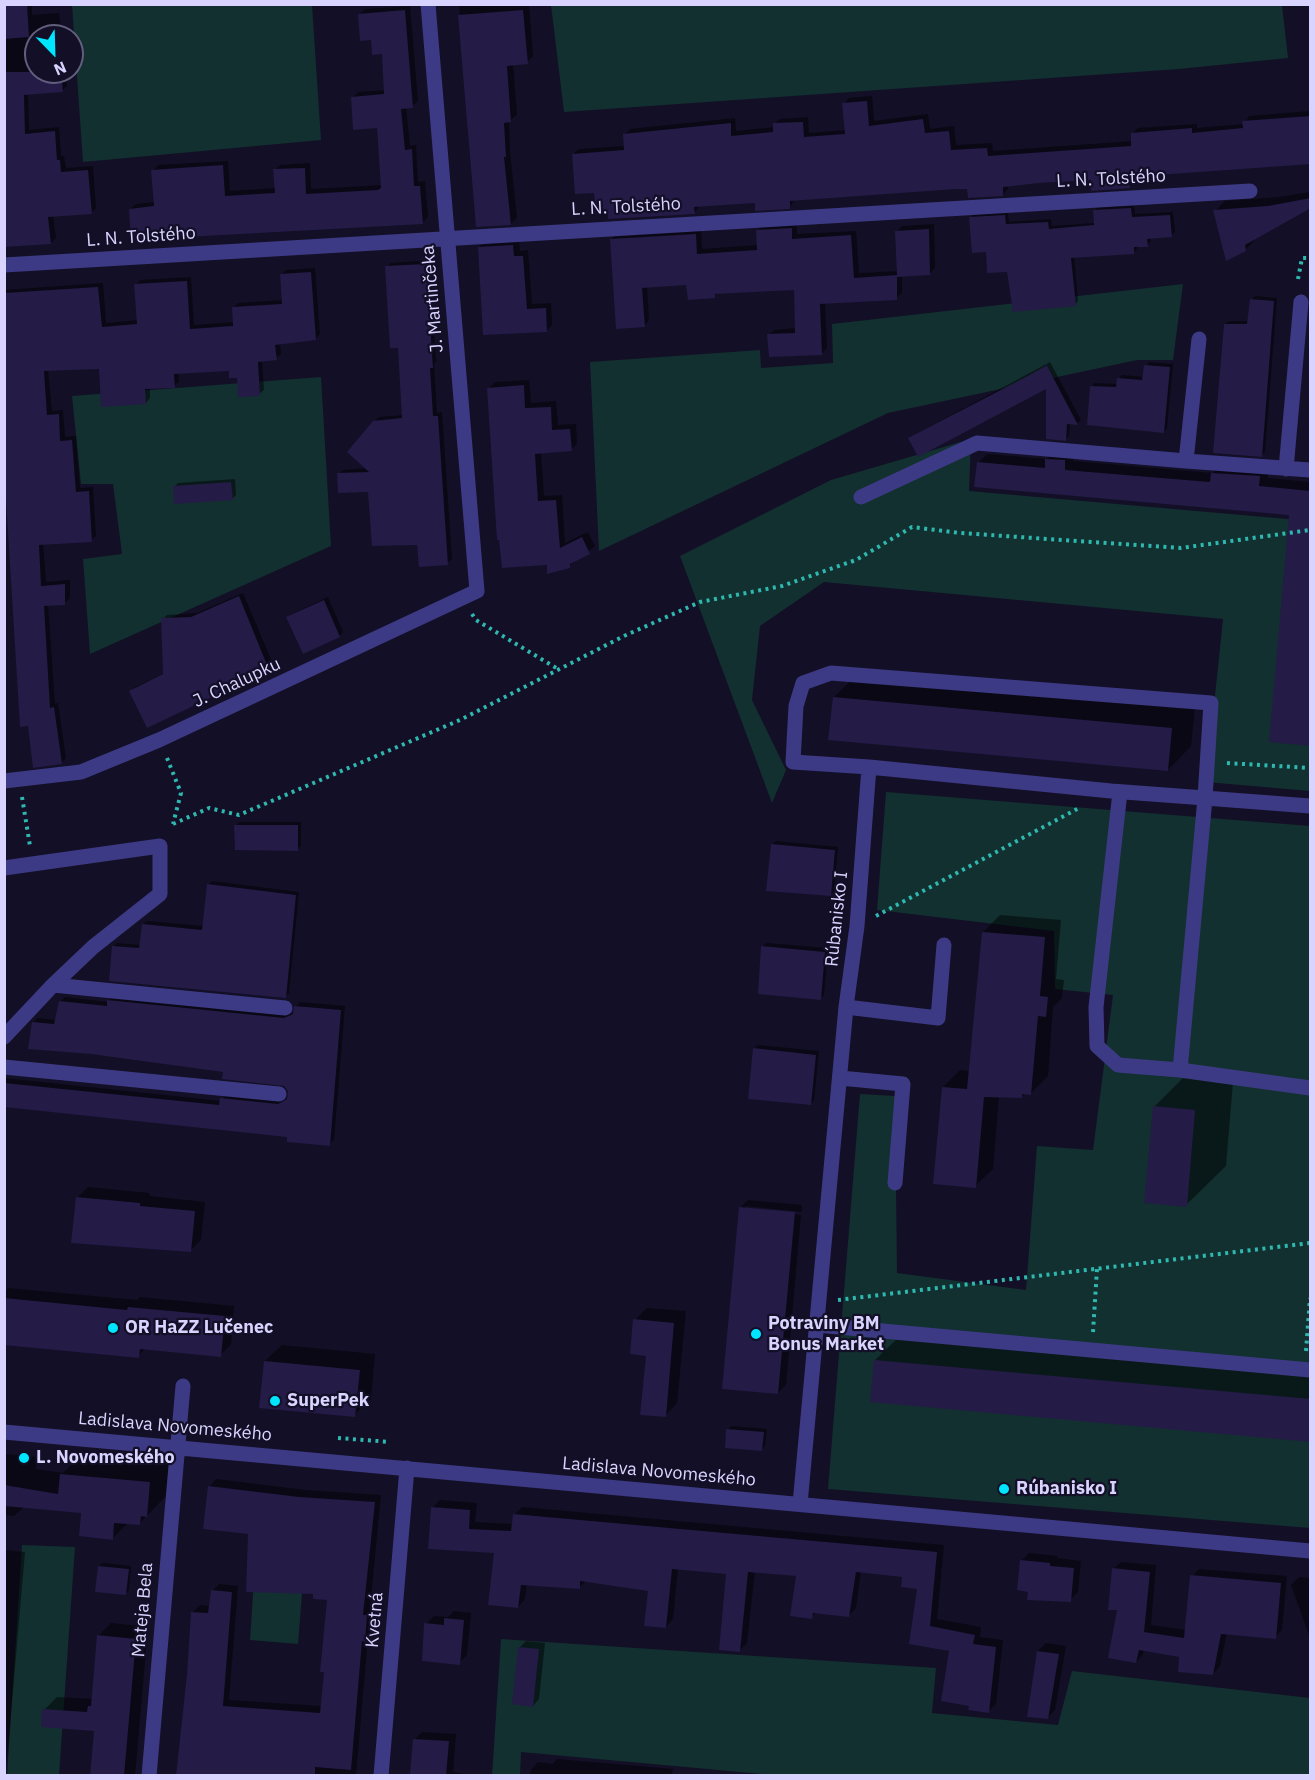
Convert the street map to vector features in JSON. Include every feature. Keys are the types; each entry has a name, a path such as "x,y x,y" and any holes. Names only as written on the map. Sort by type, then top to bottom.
{"street":[{"name":"J. Martinčeka","path":"428,4 447,237 470,594"},
{"name":"L. N. Tolstého","path":"4,265 1250,191"},
{"path":"1286,469 1301,302"},
{"path":"1186,461 1199,339"},
{"path":"861,498 977,443 1311,470"},
{"name":"J. Chalupku","path":"12,780 81,772 159,740 470,594"},
{"path":"1180,1070 1205,798 1211,703 831,673 803,684 796,706 793,762 868,767 1120,792 1205,798 1311,806"},
{"name":"Rúbanisko I","path":"800,1504 846,1007 857,926 868,767"},
{"path":"1120,792 1096,1007 1097,1046 1118,1065 1180,1070 1311,1088"},
{"path":"4,868 160,846 160,894 93,947 4,1037"},
{"path":"846,1007 938,1018 944,945"},
{"path":"53,985 285,1008"},
{"path":"4,1067 279,1094"},
{"path":"840,1078 903,1084 895,1183"},
{"path":"817,1325 1307,1370"},
{"name":"Mateja Bela","path":"149,1776 183,1386"},
{"name":"Ladislava Novomeského","path":"4,1431 1311,1551"},
{"name":"Kvetná","path":"381,1776 407,1468"}],"path":[{"path":"1298,279 1302,258 1311,258"},
{"path":"173,824 209,808 239,815 460,720 624,636 700,602 782,586 856,560 912,527 960,533 1182,548 1311,530"},
{"path":"470,594 476,620 558,669"},
{"path":"159,740 181,794 173,824 160,846"},
{"path":"1207,762 1311,768"},
{"path":"12,780 32,863"},
{"path":"857,926 1079,808"},
{"path":"818,1302 1311,1243"},
{"path":"1091,1350 1097,1269"},
{"path":"1307,1370 1311,1298"},
{"path":"338,1438 390,1442"}],"green space":[{"path":"72,5 312,5 321,140 83,162 78,84 84,84 84,24 73,24"},
{"path":"551,5 1282,5 1288,58 1179,69 564,112"},
{"path":"1183,284 1173,360 1137,360 888,413 599,551 590,362 760,350 761,368 833,363 832,324"},
{"path":"321,377 331,546 90,654 83,559 122,554 113,484 81,484 72,396"},
{"path":"971,439 969,491 1310,521 1310,791 1206,782 1223,619 824,582 760,626 752,700 786,770 772,803 680,556 831,480"},
{"path":"886,792 1310,826 1310,1528 828,1489 860,1094 895,1096 897,1273 1026,1290 1037,1146 1093,1150 1113,995 1055,989 1054,931 877,910"},
{"path":"22,1545 75,1547 59,1775 7,1776"},
{"path":"255,1565 304,1568 298,1644 250,1640"},
{"path":"501,1639 936,1668 932,1713 1058,1725 1072,1671 1310,1698 1310,1775 784,1776 521,1752 520,1775 492,1776"}],"building":[{"path":"4,4 27,4 28,24 24,24 24,37 4,39"},
{"path":"405,10 413,108 401,109 405,150 412,149 414,186 420,186 423,224 131,240 129,209 154,206 151,170 223,165 225,196 275,193 273,169 305,168 306,194 381,188 377,128 353,130 351,97 384,94 382,54 372,55 371,40 360,41 358,14"},
{"path":"523,10 528,64 507,66 511,122 504,123 506,157 504,157 511,225 476,227 458,15"},
{"path":"4,72 24,72 24,84 62,84 63,92 24,95 25,134 55,131 57,160 60,160 61,172 88,170 92,214 48,217 51,244 4,247"},
{"path":"867,101 869,126 923,119 925,133 949,131 951,150 987,148 988,156 1131,146 1131,133 1192,128 1192,133 1243,128 1242,121 1311,116 1311,164 1129,177 1130,188 1091,191 1091,180 1039,183 1003,187 1003,196 968,198 967,189 956,189 790,201 790,209 755,211 755,203 694,207 695,214 608,219 608,213 596,214 594,193 575,194 572,154 624,150 623,134 731,123 731,136 773,132 773,123 803,122 804,137 845,134 842,103"},
{"path":"1311,198 1311,208 1245,245 1246,251 1226,261 1213,210 1268,206"},
{"path":"1131,208 1132,217 1170,215 1172,237 1147,239 1148,247 1134,247 1134,254 1071,258 1076,306 1013,312 1007,272 987,273 986,252 972,253 969,217 1005,215 1006,224 1048,222 1049,229 1094,225 1093,210"},
{"path":"792,228 792,239 851,235 854,278 897,275 895,231 929,229 930,275 897,277 897,300 820,304 822,355 769,357 767,334 795,333 794,290 715,294 715,298 688,300 686,285 642,288 645,327 616,329 610,239 696,234 697,254 757,250 756,230"},
{"path":"513,245 514,256 523,256 527,309 546,308 547,332 483,335 478,247"},
{"path":"426,264 433,368 430,368 433,416 438,416 448,565 419,567 417,545 372,546 368,492 338,493 337,473 369,472 347,452 373,421 402,418 398,348 390,348 385,266"},
{"path":"311,272 316,340 275,345 277,360 258,362 260,396 238,397 237,378 229,378 229,371 174,374 175,388 145,389 146,404 101,407 99,369 44,371 47,415 59,414 60,441 72,440 76,492 89,491 92,542 39,545 41,586 65,584 65,605 44,606 50,708 54,707 62,764 33,768 28,726 20,727 4,467 4,293 98,287 102,327 137,324 134,284 187,281 190,329 233,326 232,307 282,304 280,274"},
{"path":"1250,299 1274,301 1262,457 1213,453 1224,324 1247,324"},
{"path":"1046,364 1078,425 1067,424 1066,441 1046,439 1046,389 918,457 908,438 1024,378"},
{"path":"1144,365 1170,367 1164,433 1087,425 1090,386 1116,387 1117,378 1142,380"},
{"path":"524,385 525,408 551,407 552,430 570,429 572,451 535,454 538,501 556,500 560,548 582,537 590,554 570,564 570,568 547,574 547,565 502,568 499,540 497,540 487,388"},
{"path":"1045,459 1065,460 1065,470 1210,482 1211,473 1260,476 1259,486 1311,491 1311,746 1269,742 1289,515 974,487 977,462 1045,468"},
{"path":"231,482 233,500 174,504 173,486"},
{"path":"239,596 269,670 147,728 129,691 163,674 161,618 191,617"},
{"path":"324,600 340,637 303,654 286,617"},
{"path":"833,697 1172,728 1168,771 828,740"},
{"path":"234,825 298,825 298,851 235,850"},
{"path":"771,844 835,850 831,896 766,891"},
{"path":"207,884 296,895 286,998 109,981 112,946 139,948 142,924 202,930"},
{"path":"982,932 1045,937 1040,996 1048,997 1046,1017 1038,1016 1031,1095 1022,1094 1022,1098 984,1097 976,1188 933,1184 942,1087 967,1089"},
{"path":"761,946 825,952 821,1000 758,994"},
{"path":"107,1000 284,1018 293,1014 294,1006 341,1010 330,1146 287,1142 287,1137 4,1107 4,1083 219,1105 220,1098 278,1104 287,1099 288,1091 284,1086 222,1079 223,1072 91,1054 28,1049 32,1022 54,1024 59,1001 107,1006"},
{"path":"753,1048 816,1055 811,1105 748,1099"},
{"path":"1153,1106 1195,1110 1187,1207 1144,1203"},
{"path":"76,1197 195,1211 191,1252 71,1243"},
{"name":"Potraviny BM Bonus Market","path":"739,1207 795,1212 778,1394 722,1389"},
{"path":"4,1298 127,1310 128,1307 225,1316 221,1357 140,1349 139,1358 4,1345"},
{"path":"633,1319 674,1323 666,1417 640,1415 646,1356 630,1354"},
{"path":"874,1360 1311,1399 1311,1442 870,1402"},
{"path":"264,1361 360,1370 355,1417 259,1408"},
{"path":"726,1429 764,1432 762,1451 725,1448"},
{"path":"60,1474 150,1482 147,1517 141,1516 140,1525 114,1523 113,1540 79,1536 81,1513 4,1506 4,1485 58,1494"},
{"path":"208,1486 299,1497 375,1502 363,1615 367,1615 365,1642 362,1641 351,1770 315,1767 315,1776 176,1776 191,1612 208,1613 211,1590 232,1592 223,1706 320,1713 324,1672 320,1672 327,1600 313,1599 313,1594 246,1592 248,1534 203,1529"},
{"path":"431,1507 470,1510 469,1529 511,1531 513,1514 937,1552 930,1626 975,1635 973,1644 996,1647 989,1713 968,1710 969,1706 941,1701 949,1651 909,1644 917,1589 901,1587 902,1577 856,1572 849,1617 813,1613 812,1619 790,1616 796,1576 748,1572 740,1652 719,1650 726,1574 672,1569 666,1628 644,1626 648,1591 580,1581 580,1589 521,1585 518,1608 488,1605 494,1553 428,1549"},
{"path":"1020,1560 1074,1568 1071,1602 1027,1600 1028,1592 1017,1590"},
{"path":"98,1566 129,1569 126,1595 95,1592"},
{"path":"1112,1568 1150,1572 1144,1632 1184,1638 1190,1575 1281,1583 1276,1639 1221,1634 1213,1675 1178,1672 1179,1657 1139,1650 1136,1663 1108,1658 1117,1610 1108,1610"},
{"path":"444,1618 464,1620 460,1665 422,1661 424,1623 444,1625"},
{"path":"97,1635 136,1639 124,1776 90,1776 94,1731 41,1727 42,1709 87,1712 88,1706 91,1706"},
{"path":"518,1647 539,1649 533,1707 512,1704"},
{"path":"1037,1651 1059,1654 1048,1719 1027,1717"},
{"path":"413,1739 449,1741 446,1776 410,1774"}],"place":[{"name":"OR HaZZ Lučenec","path":"113,1328"},
{"name":"Potraviny BM Bonus Market","path":"756,1334"},
{"name":"SuperPek","path":"275,1401"},
{"name":"L. Novomeského","path":"24,1458"},
{"name":"Rúbanisko I","path":"1004,1489"}]}
